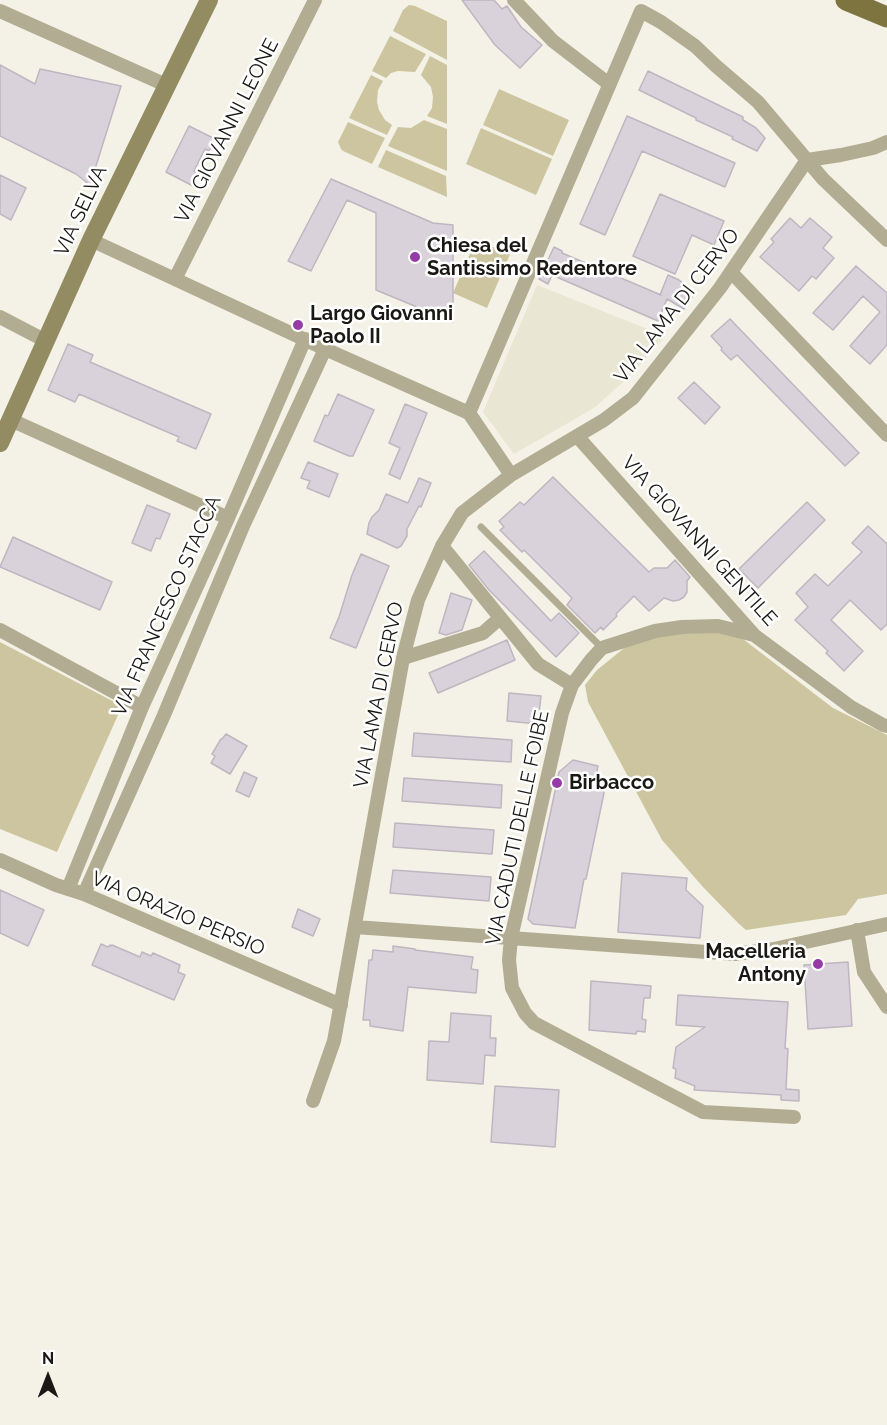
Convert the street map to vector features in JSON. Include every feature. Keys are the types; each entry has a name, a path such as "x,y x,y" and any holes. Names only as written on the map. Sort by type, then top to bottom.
{"main road":[{"path":"846,0 887,17"}],"street":[{"name":"VIA SELVA","path":"0,443 91,240 209,0"},
{"name":"VIA GIOVANNI LEONE","path":"175,279 315,0"},
{"path":"514,0 553,41 609,84"},
{"path":"0,11 166,85"},
{"path":"469,413 642,11 695,46 758,102 823,179 887,240"},
{"path":"807,160 873,148 887,142"},
{"name":"VIA LAMA DI CERVO","path":"313,1101 334,1041 404,658 418,600 442,546 462,513 511,475 604,420 633,398 731,272 807,160"},
{"path":"91,240 469,413 511,475"},
{"path":"731,272 887,435"},
{"path":"0,317 46,340"},
{"name":"VIA FRANCESCO STACCA","path":"68,889 142,707 228,518 305,339"},
{"name":"VIA FRANCESCO STACCA","path":"84,894 164,715 243,526 325,349"},
{"path":"11,420 228,518"},
{"name":"VIA GIOVANNI GENTILE","path":"577,436 754,635 851,707 887,726"},
{"path":"442,546 538,664 572,685"},
{"path":"404,658 483,633 500,618"},
{"path":"602,648 655,631 682,627 718,626 754,635"},
{"path":"0,630 142,707"},
{"name":"VIA CADUTI DELLE FOIBE","path":"602,648 572,685 562,713 511,938 509,960 512,988 525,1013 534,1023 703,1112 794,1117"},
{"name":"VIA ORAZIO PERSIO","path":"0,860 341,1005"},
{"path":"355,927 735,954 774,949 887,924"},
{"path":"857,930 864,972 887,1007"}],"lane":[{"path":"481,527 602,648"}],"shaded area":[{"path":"409,5 447,21 447,60 393,31 403,10"},
{"path":"390,36 426,54 415,72 398,71 386,78 372,71"},
{"path":"430,56 447,65 447,124 427,116 432,108 433,97 431,87 421,75"},
{"path":"371,75 383,81 378,90 377,102 385,120 392,125 387,135 349,118"},
{"path":"499,89 569,120 553,156 483,125"},
{"path":"424,120 447,129 447,171 388,146 398,127 411,128"},
{"path":"348,122 385,138 372,164 341,149 338,142"},
{"path":"481,128 552,159 536,195 466,164"},
{"path":"386,150 446,176 447,197 378,167"},
{"path":"476,240 510,254 487,308 453,293"},
{"path":"537,285 665,336 631,375 594,408 514,454 483,412"},
{"path":"720,632 743,639 833,708 887,735 887,894 858,899 846,915 746,930 703,887 662,840 588,702 585,685 597,670 623,649 644,639 674,634"},
{"path":"0,642 122,706 57,852 0,829"}],"building":[{"path":"462,0 494,0 502,9 507,6 521,27 542,45 520,68 495,45"},
{"path":"0,65 35,84 40,69 121,86 90,185 76,174 0,136"},
{"path":"648,71 743,117 743,120 756,128 765,138 757,151 639,90"},
{"path":"627,116 735,163 725,187 642,151 605,235 580,224"},
{"path":"189,126 215,139 209,151 205,149 194,171 199,174 193,186 166,172"},
{"path":"0,175 26,188 11,220 0,214"},
{"name":"Chiesa del Santissimo Redentore","path":"331,179 433,223 453,225 453,322 376,290 376,213 347,200 311,271 288,261"},
{"path":"660,194 724,221 714,245 692,235 675,274 633,256"},
{"path":"790,218 801,228 810,218 832,237 823,248 834,258 816,279 812,276 799,291 760,257 774,242 771,239"},
{"path":"554,247 562,253 660,295 668,275 695,292 684,309 667,299 658,321 552,275 548,284 539,279"},
{"path":"856,266 887,293 887,345 870,364 850,346 880,312 863,296 833,330 813,313"},
{"path":"730,319 859,453 845,466 737,355 731,360 721,350 722,348 711,336"},
{"path":"68,344 93,355 90,362 211,414 196,449 177,441 179,437 79,394 75,402 48,390"},
{"path":"694,382 720,407 705,424 678,398"},
{"path":"338,394 374,410 353,456 314,441 325,415 328,416"},
{"path":"405,404 427,413 400,479 389,474 400,448 389,443"},
{"path":"308,462 338,474 329,497 307,488 310,481 301,478"},
{"path":"553,477 649,572 654,568 667,568 675,560 690,577 684,597 673,601 664,598 649,611 634,596 603,630 601,627 595,633 567,605 572,598 524,550 522,552 500,530 504,527 499,521 520,502 524,505"},
{"path":"419,478 431,483 421,507 419,506 407,529 407,536 401,546 397,548 367,534 369,523 379,510 386,494 408,503"},
{"path":"807,502 825,520 758,588 739,569"},
{"path":"147,505 170,514 160,539 156,538 151,551 132,543"},
{"path":"868,526 887,544 887,624 881,630 850,600 831,620 863,651 844,671 826,653 828,651 795,620 808,607 796,593 815,574 828,586 862,552 852,543"},
{"path":"13,537 112,582 100,610 0,567"},
{"path":"484,551 551,621 559,613 579,633 556,657 489,590 469,565"},
{"path":"361,554 389,566 356,648 330,638"},
{"path":"451,593 472,600 462,630 446,635 439,633"},
{"path":"507,640 515,660 438,693 429,673"},
{"path":"509,693 541,696 538,724 507,721"},
{"path":"414,733 512,740 511,762 412,756"},
{"path":"226,734 247,746 230,774 211,763 215,756 212,754"},
{"path":"573,760 598,766 597,770 604,793 575,928 533,924 528,919 559,772"},
{"path":"244,772 257,778 249,797 236,791"},
{"path":"404,778 502,785 501,808 402,801"},
{"path":"395,823 494,830 492,854 393,847"},
{"path":"393,870 491,877 489,901 390,893"},
{"path":"622,873 687,878 686,890 703,906 700,938 618,932"},
{"path":"0,890 44,910 28,946 0,933"},
{"path":"298,909 320,919 313,936 292,927"},
{"path":"101,944 108,947 112,945 140,957 142,952 151,956 153,953 180,965 178,972 185,975 174,1000 92,965"},
{"path":"393,946 473,957 471,969 478,970 476,993 408,987 403,1031 370,1026 370,1020 363,1020 369,960 372,960 373,950 393,952"},
{"path":"848,962 852,1026 808,1029 804,965"},
{"path":"591,981 651,986 650,998 644,998 642,1019 646,1020 645,1032 637,1031 636,1034 589,1030"},
{"path":"678,995 788,1002 785,1048 788,1049 786,1089 799,1090 799,1101 781,1100 781,1095 694,1090 695,1086 675,1078 676,1069 673,1068 676,1047 705,1027 676,1025"},
{"path":"451,1013 491,1016 490,1038 496,1038 495,1056 485,1055 483,1084 427,1080 429,1041 449,1042"},
{"path":"495,1086 559,1090 555,1147 491,1142"}],"place":[{"name":"Chiesa del Santissimo Redentore","path":"415,257"},
{"name":"Largo Giovanni Paolo II","path":"298,325"},
{"name":"Birbacco","path":"557,783"},
{"name":"Macelleria Antony","path":"818,964"}]}
